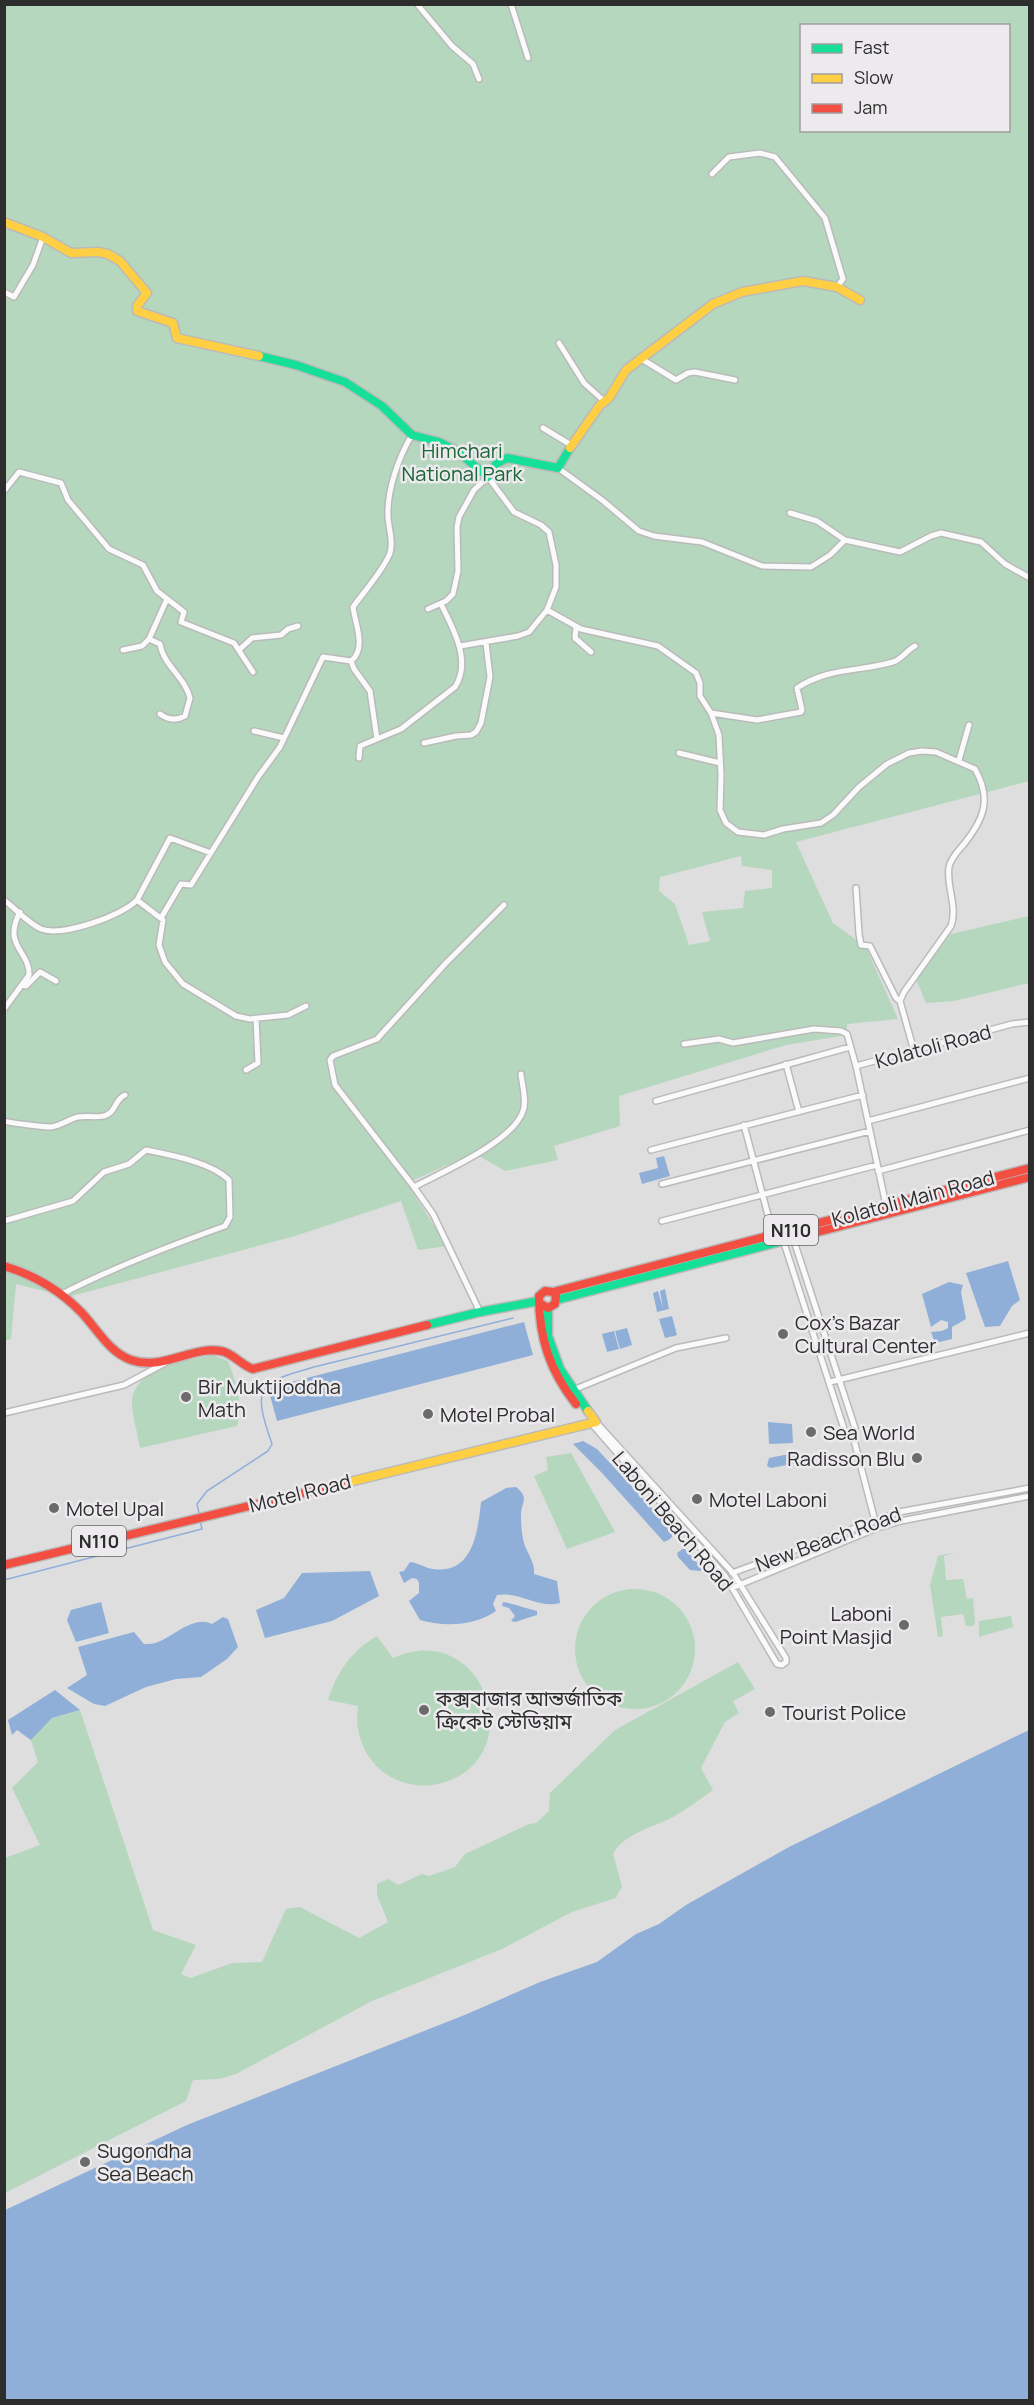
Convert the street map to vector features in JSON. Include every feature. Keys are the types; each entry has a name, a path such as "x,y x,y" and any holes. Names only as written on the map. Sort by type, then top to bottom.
{"main road":[{"path":"4,222 43,237 71,253 103,252 120,261 147,293 137,306 137,311 173,323 177,339 215,345 296,365 345,382 382,406 412,435 440,442 457,451 488,477 496,464 507,458 558,468 571,445 604,401 609,398 626,370 705,309 742,292 803,281 837,287 860,300"},
{"name":"Kolatoli Main Road","path":"638,1275 773,1235 1029,1168"},
{"name":"Kolatoli Main Road","path":"555,1296 1029,1177"},
{"path":"4,1266 46,1284 62,1294 78,1308 118,1353 144,1362 169,1362 218,1351 229,1353 247,1368 253,1369 480,1312 542,1304 552,1307 555,1296 549,1291 542,1293 542,1304"},
{"name":"Laboni Beach Road","path":"542,1304 548,1336 560,1369 593,1422"},
{"name":"Laboni Beach Road","path":"542,1304 539,1325 545,1355 553,1374 593,1422"},
{"name":"Motel Road","path":"4,1565 195,1521 593,1422"}],"street":[{"path":"417,4 452,46 473,64 479,79"},
{"path":"511,4 528,58"},
{"path":"712,174 729,157 759,153 775,157 825,218 843,279 837,287"},
{"path":"4,292 14,297 33,265 43,237"},
{"path":"559,343 584,383 604,401"},
{"path":"640,358 676,380 695,372 735,380"},
{"path":"543,428 571,445"},
{"path":"161,918 181,884 191,885 284,738 323,657 351,661 356,657 359,648 353,607 372,583 389,554 392,540 388,516 389,501 405,447 412,435"},
{"path":"558,468 639,531 654,536 702,542 762,566 811,567 830,555 845,540"},
{"path":"4,491 19,472 61,483 68,500 109,549 143,565 157,591 184,612 181,622 234,643 253,672"},
{"path":"428,609 451,597 456,586 459,517 474,490 488,477 514,512 541,525 549,532 557,580 547,610 529,632 486,643 460,646"},
{"path":"790,513 817,521 845,540 900,552 941,532 981,542 1005,564 1029,578"},
{"path":"123,650 142,646 150,639 167,599"},
{"path":"358,758 360,746 401,729 455,687 462,672 460,646 441,604"},
{"path":"547,610 576,628 649,643 665,650 696,673 703,702 711,712 719,735 719,802 722,816 732,829 757,836 783,828 813,826 827,820 869,778 887,764 909,753 936,752 959,760 975,769 981,780 985,810 975,830 951,859 948,869 954,917 951,926 900,1001"},
{"path":"239,650 252,638 281,635 288,629 298,626"},
{"path":"576,628 575,638 591,651"},
{"path":"150,639 160,644 163,657 183,684 190,698 185,716 165,718 160,714"},
{"path":"424,743 471,735 482,723 490,677 486,643"},
{"path":"711,712 758,720 801,712 797,688 810,680 851,668 893,662 915,646"},
{"path":"351,661 370,691 377,739"},
{"path":"959,760 969,724"},
{"path":"254,731 284,738"},
{"path":"679,753 720,763"},
{"path":"4,900 40,928 50,931 100,922 131,906 137,900 170,838 211,853"},
{"path":"856,888 861,945 870,946 896,998 900,1001 914,1051"},
{"path":"137,900 163,920 159,945 165,962 183,984 236,1016 256,1018 288,1015 306,1006"},
{"path":"480,1312 433,1214 335,1085 330,1060 333,1056 377,1039 446,963 504,905"},
{"path":"4,1009 29,975 29,969 17,945 13,929 20,912"},
{"path":"22,985 26,986 40,972 56,981"},
{"path":"246,1070 258,1063 256,1018"},
{"name":"Kolatoli Road","path":"886,1205 856,1066 1012,1024 1029,1022"},
{"path":"684,1044 719,1039 733,1043 814,1029 841,1031 847,1034 856,1066"},
{"path":"656,1101 850,1047"},
{"path":"786,1064 799,1112"},
{"path":"414,1187 480,1153 510,1131 524,1110 521,1074"},
{"path":"868,1121 1029,1078"},
{"path":"4,1121 11,1124 27,1123 51,1127 79,1117 102,1116 111,1113 118,1098 125,1095"},
{"path":"651,1150 862,1095"},
{"path":"744,1125 773,1235"},
{"path":"662,1221 1029,1130"},
{"path":"662,1184 870,1131"},
{"path":"4,1221 73,1201 104,1172 129,1164 146,1150 172,1155 221,1172 229,1180 230,1217 225,1226 94,1277 62,1294"},
{"path":"788,1239 816,1310 855,1428 854,1440 877,1528"},
{"path":"788,1239 807,1313 845,1432 854,1440"},
{"path":"807,1313 816,1310"},
{"path":"830,1382 1029,1333"},
{"path":"573,1390 676,1348 726,1338"},
{"path":"4,1413 124,1385 169,1362"},
{"name":"Laboni Beach Road","path":"593,1422 733,1573 786,1658 786,1662 782,1665 777,1664 725,1576 593,1422"},
{"name":"New Beach Road","path":"725,1576 899,1512 1029,1488"},
{"name":"New Beach Road","path":"732,1588 877,1528 901,1521 1029,1496"},
{"path":"963,1501 964,1509"}],"green space":[{"name":"Himchari National Park","path":"4,5 1029,5 1029,781 796,842 833,923 866,947 898,1019 847,1024 847,1035 786,1045 619,1096 620,1126 554,1146 558,1160 505,1171 474,1153 407,1183 447,1246 418,1250 401,1201 295,1236 68,1297 16,1284 11,1339 5,1341","holes":["741,856 742,866 772,870 772,888 745,891 743,908 702,912 710,941 689,945 675,904 659,891 660,877"]},
{"path":"1029,916 1029,983 954,1001 926,1003 915,977 947,935"},
{"name":"Bir Muktijoddha Math","path":"212,1355 228,1361 231,1369 240,1410 237,1426 140,1448 132,1402 135,1390 151,1373 176,1363"},
{"path":"571,1453 615,1532 567,1549 534,1476 548,1470 546,1457"},
{"path":"956,1552 944,1556 946,1580 963,1579 967,1599 973,1598 975,1623 973,1626 966,1626 963,1614 941,1617 943,1636 938,1637 930,1585 938,1556"},
{"path":"635,1589 658,1594 677,1607 690,1626 695,1649 690,1672 677,1691 658,1704 635,1709 612,1704 593,1691 580,1672 575,1649 580,1626 593,1607 612,1594"},
{"path":"1011,1616 1013,1627 979,1637 979,1621"},
{"name":"কক্সবাজার আন্তর্জাতিক ক্রিকেট স্টেডিয়াম","path":"377,1636 393,1658 426,1650 453,1657 473,1674 486,1697 490,1723 484,1749 467,1771 438,1784 424,1786 404,1783 386,1774 372,1761 362,1744 357,1716 358,1706 328,1700 336,1680 352,1655"},
{"path":"738,1662 755,1689 733,1701 739,1713 725,1722 701,1768 713,1790 678,1814 631,1836 618,1847 613,1854 622,1886 616,1898 572,1912 502,1949 372,2001 236,2074 219,2079 193,2080 186,2101 5,2193 5,1858 40,1845 12,1788 38,1762 31,1740 52,1718 80,1710 153,1930 196,1945 181,1974 191,1978 232,1963 262,1962 286,1909 300,1907 359,1938 388,1922 377,1895 377,1884 388,1879 398,1885 422,1874 429,1876 455,1867 465,1854 529,1824 536,1823 549,1811 550,1793 615,1730"}],"water":[{"path":"664,1156 670,1176 642,1184 639,1173 658,1168 656,1158"},
{"path":"1008,1261 1020,1300 1012,1306 1000,1326 985,1327 966,1273"},
{"path":"949,1282 963,1285 961,1292 966,1319 952,1327 952,1339 935,1343 931,1332 948,1328 948,1322 941,1320 931,1327 922,1294"},
{"path":"665,1289 669,1309 657,1312 653,1293 658,1291 663,1308 660,1291"},
{"path":"672,1316 677,1335 665,1338 659,1319"},
{"path":"524,1322 533,1355 277,1421 268,1388"},
{"path":"627,1328 632,1345 620,1349 615,1331"},
{"path":"614,1331 619,1349 607,1352 602,1334"},
{"path":"768,1422 792,1424 793,1443 769,1444"},
{"path":"583,1441 597,1449 675,1533 670,1539 664,1542 573,1444"},
{"path":"794,1453 798,1463 771,1468 767,1466 769,1458"},
{"path":"516,1487 524,1498 521,1512 522,1532 525,1546 533,1563 534,1574 557,1581 560,1603 544,1604 505,1594 497,1595 493,1604 496,1611 479,1620 459,1624 439,1624 420,1620 409,1601 419,1593 419,1583 417,1579 412,1578 404,1583 399,1572 404,1571 410,1562 433,1569 446,1569 457,1565 471,1549 478,1526 481,1502 506,1488"},
{"path":"684,1548 703,1569 690,1570 678,1557 677,1553"},
{"path":"370,1571 379,1596 332,1621 265,1638 256,1610 284,1598 302,1573"},
{"path":"101,1602 109,1633 76,1642 67,1620 71,1610"},
{"path":"503,1602 537,1611 537,1615 515,1622 511,1621 515,1616 509,1608 502,1606"},
{"path":"223,1617 228,1619 238,1647 227,1659 201,1677 176,1679 146,1687 105,1706 94,1704 67,1688 87,1675 78,1647 134,1632 144,1644 155,1643 191,1624 205,1622 212,1624"},
{"path":"55,1690 80,1710 52,1718 31,1740 17,1730 12,1735 8,1720"},
{"path":"1029,1730 1029,2400 5,2400 5,2210 187,2125 467,2014 540,1982 597,1962 636,1934 659,1924 686,1905 789,1847"}],"waterway":[{"path":"199,1513 197,1504 207,1491 268,1451 272,1444 261,1399 270,1383 314,1367 513,1318"},
{"path":"4,1580 202,1529 200,1521"}],"traffic: fast":[{"path":"259,356 296,365 345,382 382,406 412,435 439,442 457,451 488,477 496,464 507,458 558,468 570,448"},
{"path":"556,1300 806,1235"},
{"path":"427,1325 539,1301"},
{"path":"548,1308 548,1336 560,1369 588,1411"}],"traffic: slow":[{"path":"4,222 43,237 71,253 98,252 108,254 120,261 147,293 137,306 137,311 173,323 177,338 259,356"},
{"path":"570,448 600,405 609,398 626,370 713,304 742,292 803,281 837,287 860,300"},
{"path":"341,1484 596,1422 588,1411"}],"traffic: jam":[{"path":"553,1292 1030,1168"},
{"path":"806,1235 1030,1177"},
{"path":"4,1266 26,1274 56,1290 82,1313 116,1352 143,1363 165,1361 210,1350 229,1354 253,1369 427,1325"},
{"path":"541,1304 548,1308 555,1304 556,1296 553,1292 545,1291 539,1296 541,1326 553,1366 576,1404"},
{"path":"4,1565 341,1484"}],"place":[{"name":"Cox's Bazar Cultural Center","path":"783,1334"},
{"name":"Bir Muktijoddha Math","path":"186,1397"},
{"name":"Motel Probal","path":"428,1414"},
{"name":"Sea World","path":"811,1432"},
{"name":"Radisson Blu","path":"917,1458"},
{"name":"Motel Laboni","path":"697,1499"},
{"name":"Motel Upal","path":"54,1508"},
{"name":"Laboni Point Masjid","path":"904,1625"},
{"name":"কক্সবাজার আন্তর্জাতিক ক্রিকেট স্টেডিয়াম","path":"424,1710"},
{"name":"Tourist Police","path":"770,1712"},
{"name":"Sugondha Sea Beach","path":"85,2162"}]}
